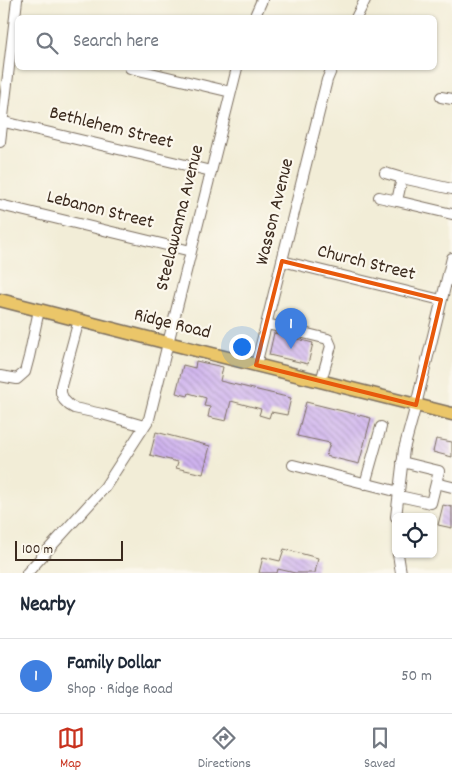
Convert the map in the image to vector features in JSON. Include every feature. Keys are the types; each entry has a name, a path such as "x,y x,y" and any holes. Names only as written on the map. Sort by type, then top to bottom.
{"main road":[{"name":"Ridge Road","path":"0,300 452,414"}],"street":[{"path":"16,0 16,15"},
{"path":"255,15 262,0"},
{"path":"358,15 365,0"},
{"path":"0,142 1,121 15,39"},
{"path":"138,70 231,92"},
{"name":"Steelawanna Avenue","path":"27,573 105,487 149,419 236,70"},
{"name":"Wasson Avenue","path":"256,365 327,80 331,70"},
{"path":"441,97 452,99"},
{"name":"Bethlehem Street","path":"1,121 211,171"},
{"path":"384,173 452,189"},
{"path":"397,201 402,178"},
{"path":"379,197 452,214"},
{"name":"Lebanon Street","path":"0,205 191,251"},
{"path":"397,513 402,462 408,434 446,294 452,258"},
{"name":"Church Street","path":"282,261 446,294"},
{"path":"0,376 17,379 24,372 39,310"},
{"path":"79,320 61,386 64,400 74,408 144,426"},
{"path":"267,324 328,339 331,346 321,381"},
{"path":"365,484 380,427"},
{"path":"293,465 431,503 439,471 402,462"},
{"path":"436,483 452,487"},
{"path":"399,558 401,573"}],"highlighted area":[{"path":"282,261 441,300 416,405 256,365"}],"building":[{"path":"274,333 313,343 308,364 269,355"},
{"path":"196,361 223,367 220,381 291,398 287,415 271,412 269,418 259,415 261,409 231,401 226,421 208,417 210,407 204,406 206,398 189,393 188,396 176,393 183,365 195,368"},
{"path":"306,402 371,418 359,464 326,456 330,443 297,436"},
{"path":"156,432 210,446 203,474 176,468 178,462 150,455"},
{"path":"436,439 452,442 452,457 433,452"},
{"path":"443,505 452,507 452,528 438,525"},
{"path":"284,549 318,558 315,573 295,573 278,569 277,573 259,573 263,557 280,561"}],"place":[{"name":"Family Dollar","path":"291,349"}]}
